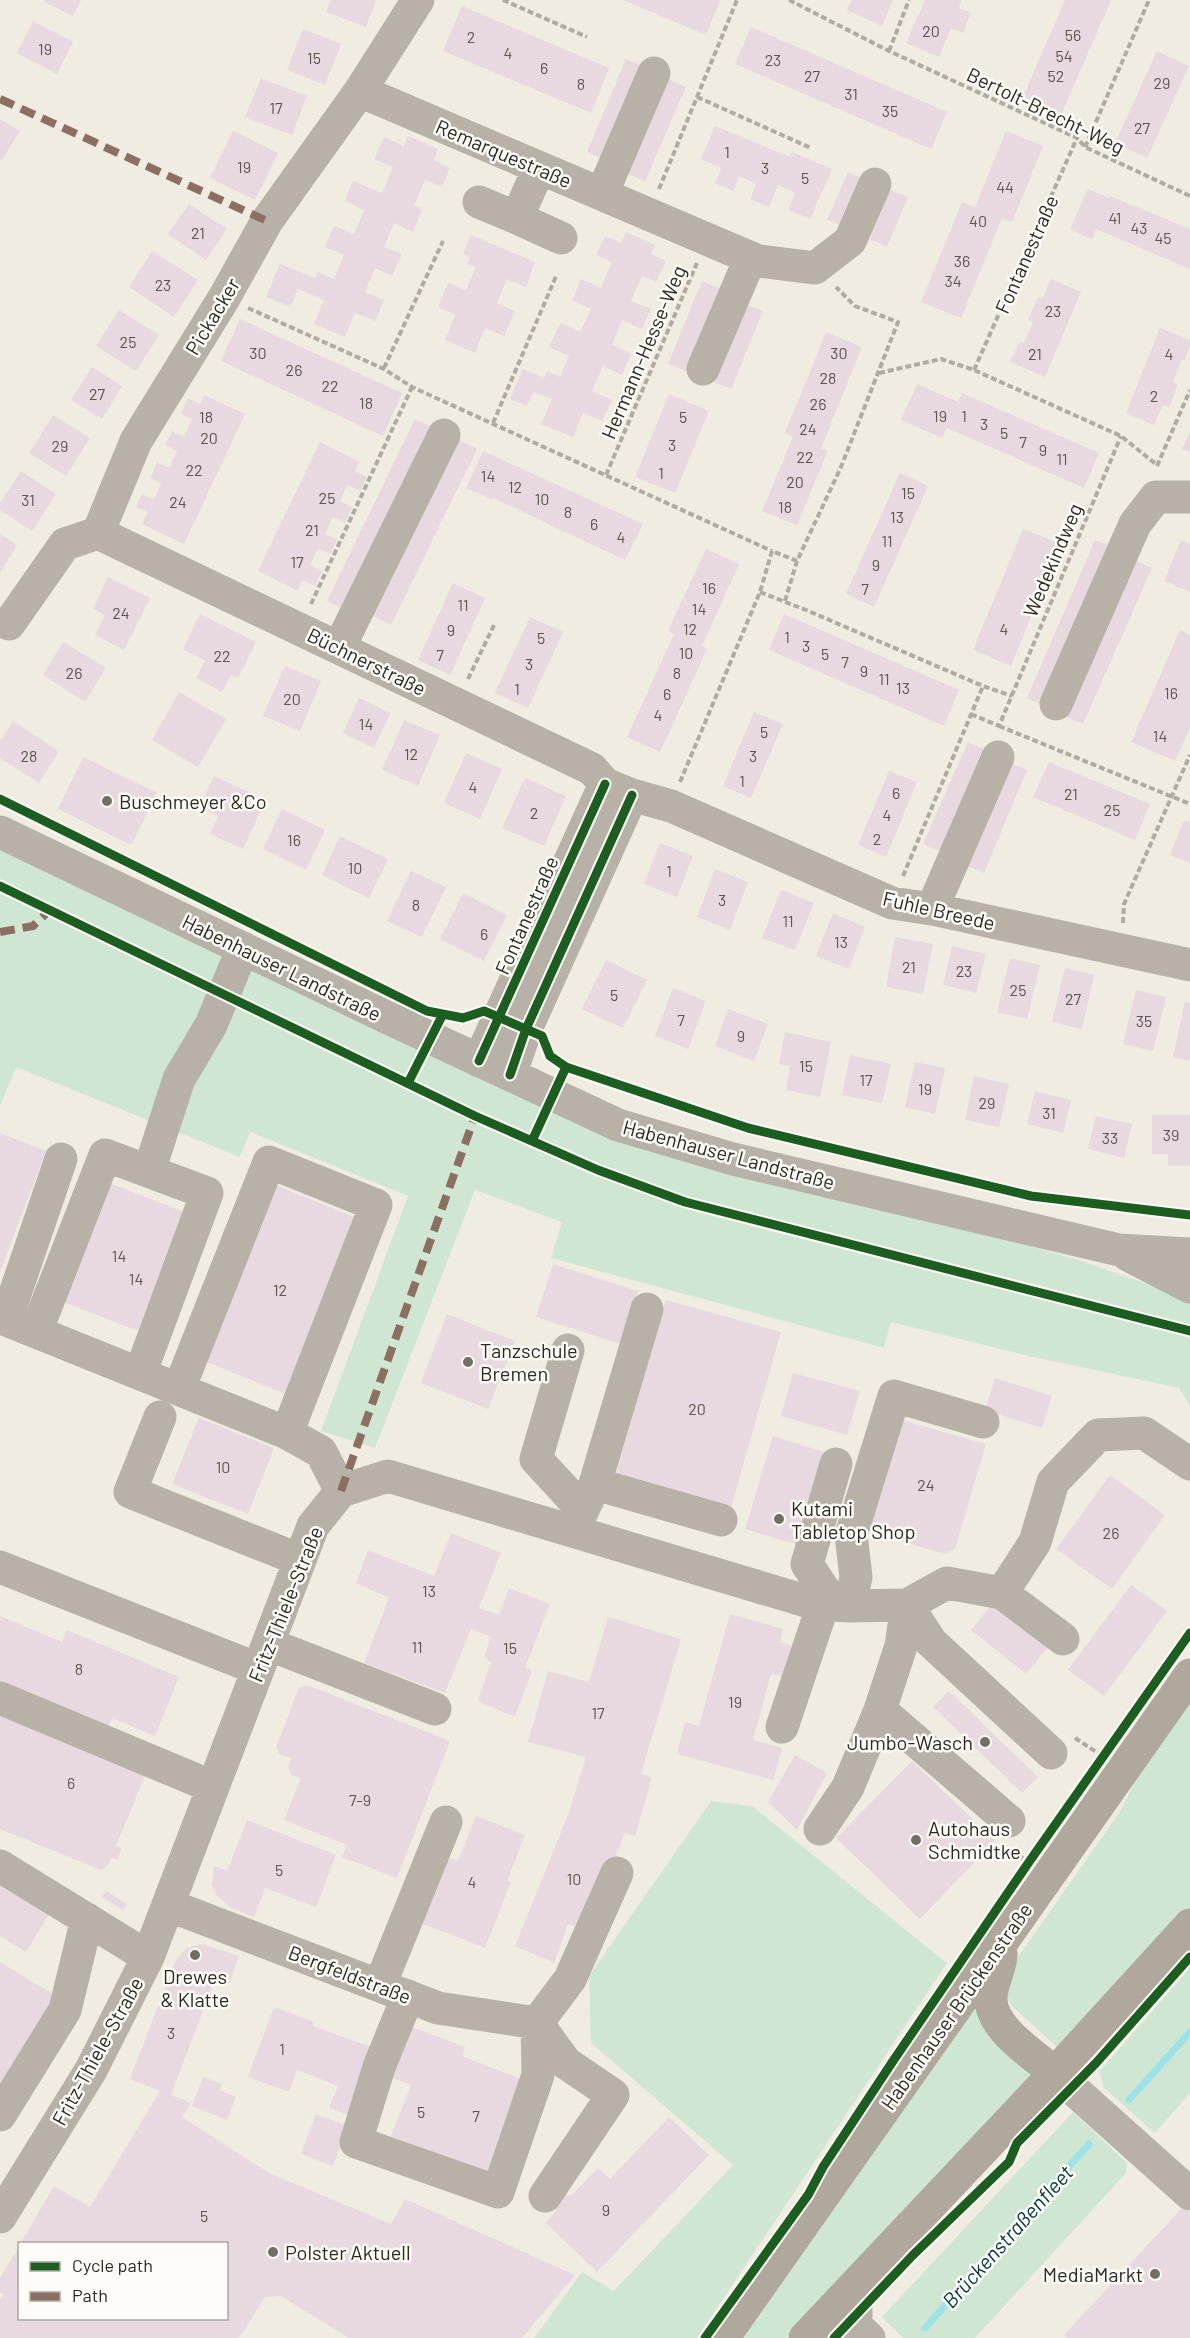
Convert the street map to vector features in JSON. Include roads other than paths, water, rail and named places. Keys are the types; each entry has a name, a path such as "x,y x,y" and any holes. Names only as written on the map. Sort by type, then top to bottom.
{"main road":[{"name":"Habenhauser Brückenstraße","path":"723,2338 1190,1675"},
{"path":"805,2338 1055,2073 1190,1924"},
{"path":"1001,1942 1002,1957 993,1979 990,2000 996,2020 1055,2073"}],"street":[{"name":"Pickacker","path":"98,532 136,441 224,298 267,221 360,91 418,0"},
{"path":"602,194 654,72"},
{"name":"Remarquestraße","path":"360,91 750,259 815,268 850,241 875,184"},
{"path":"517,218 539,168"},
{"path":"479,202 561,238"},
{"path":"703,369 750,259"},
{"path":"339,648 444,435"},
{"path":"1056,704 1135,524 1156,497 1190,497"},
{"path":"9,624 65,544 98,532"},
{"name":"Büchnerstraße","path":"98,532 592,769 619,790"},
{"path":"932,909 999,742"},
{"path":"510,1075 619,790"},
{"name":"Fuhle Breede","path":"619,790 671,806 892,903 932,909 1190,965"},
{"name":"Fontanestraße","path":"479,1061 619,790"},
{"name":"Habenhauser Landstraße","path":"0,832 618,1125 733,1159 1119,1250 1190,1254"},
{"path":"148,1171 179,1079 211,1025 243,948"},
{"path":"36,1332 105,1155 207,1193 140,1374"},
{"path":"61,1159 6,1320 287,1433 321,1452 341,1491 388,1476 584,1508 721,1520"},
{"path":"179,1389 268,1162 376,1205 287,1433"},
{"name":"Habenhauser Landstraße","path":"1119,1250 1190,1287"},
{"path":"584,1508 647,1309"},
{"path":"568,1350 536,1459 584,1508 836,1606 907,1605 947,1582 1002,1593 1063,1640"},
{"path":"782,1727 836,1606 856,1577 851,1535 894,1396 982,1422"},
{"path":"160,1417 130,1492 300,1560"},
{"path":"1002,1593 1035,1542 1053,1482 1098,1435 1144,1433 1190,1464"},
{"path":"836,1464 807,1564 836,1606"},
{"name":"Fritz-Thiele-Straße","path":"7,2191 91,2070 148,1957 313,1526 341,1491"},
{"path":"0,1567 263,1656 435,1709"},
{"path":"820,1828 848,1787 880,1710 901,1646 907,1605"},
{"path":"907,1605 931,1642 1051,1753"},
{"path":"0,1698 213,1787"},
{"path":"880,1710 1009,1821"},
{"path":"446,1821 394,1990 379,2067 356,2142 498,2192 538,2075 537,2023 570,1979 617,1873"},
{"path":"0,1866 148,1957"},
{"name":"Bergfeldstraße","path":"168,1905 438,2008 537,2023"},
{"path":"0,2115 65,2010 87,1919"},
{"path":"537,2023 566,2063 613,2095 545,2196"},
{"path":"1055,2073 1190,2194"},
{"path":"856,2285 856,2326 869,2338"}],"waterway":[{"name":"Brückenstraßenfleet","path":"1129,2100 1190,2032"},
{"name":"Brückenstraßenfleet","path":"925,2328 1089,2144"}],"place":[{"name":"Buschmeyer &Co","path":"107,801"},
{"name":"Tanzschule Bremen","path":"468,1362"},
{"name":"Kutami Tabletop Shop","path":"779,1519"},
{"name":"Jumbo-Wasch","path":"985,1742"},
{"name":"Autohaus Schmidtke","path":"916,1840"},
{"name":"Drewes & Klatte","path":"195,1955"},
{"name":"Polster Aktuell","path":"273,2252"},
{"name":"MediaMarkt","path":"1155,2274"}]}
